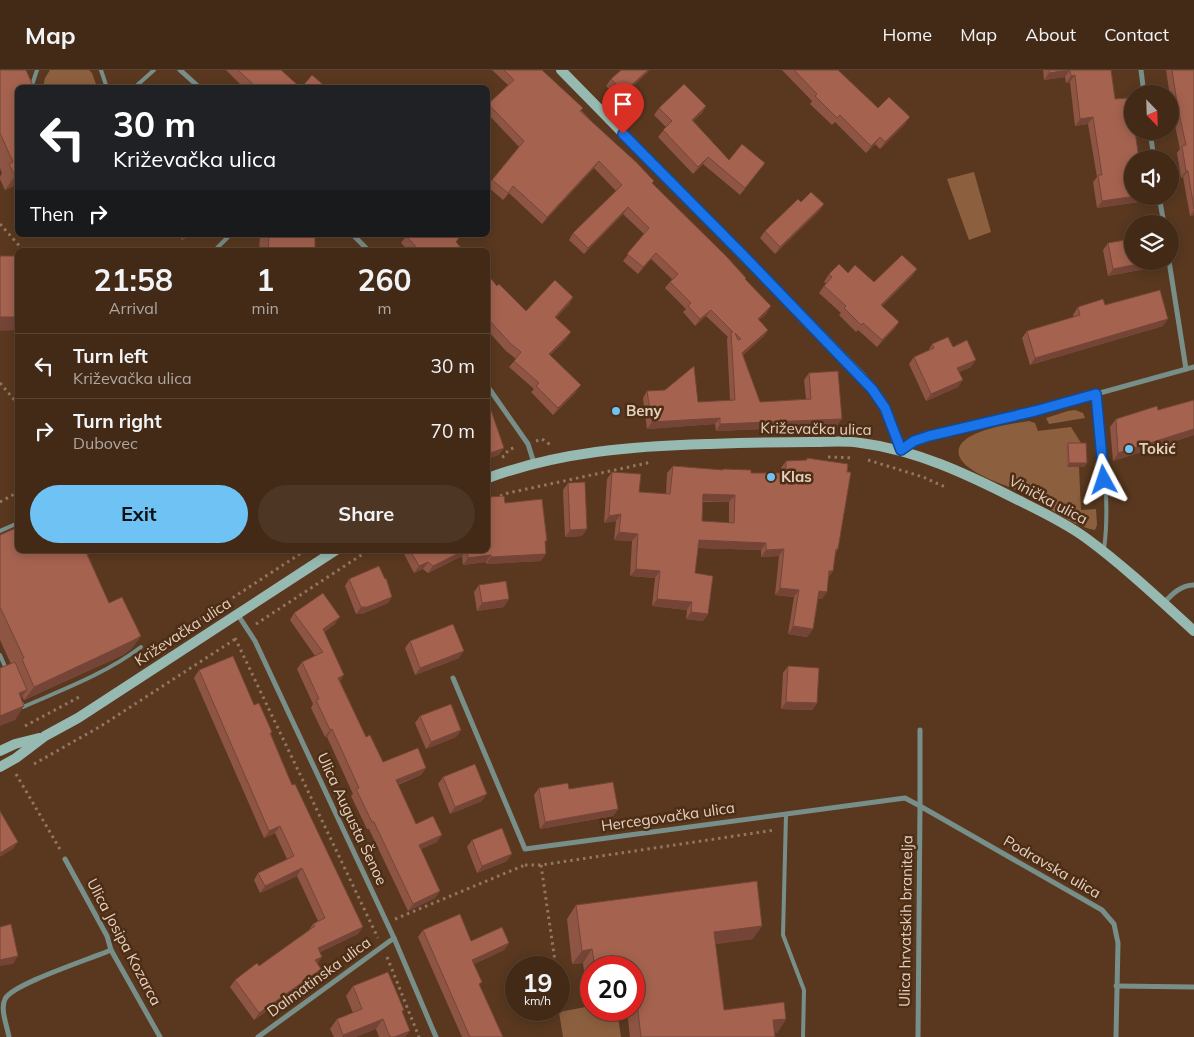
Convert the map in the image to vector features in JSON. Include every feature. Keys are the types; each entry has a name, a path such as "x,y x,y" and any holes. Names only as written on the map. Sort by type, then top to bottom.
{"main road":[{"path":"561,70 867,382 885,408 901,450"},
{"name":"Križevačka ulica","path":"490,477 534,463 644,446 766,442 858,442 901,450"},
{"name":"Vinička ulica","path":"901,450 949,468 1049,515 1068,526 1104,552 1194,631"},
{"name":"Križevačka ulica","path":"0,767 16,758 45,736 78,718 331,553"},
{"name":"Križevačka ulica","path":"0,750 45,736"}],"street":[{"path":"180,70 197,85"},
{"path":"1141,70 1143,85"},
{"path":"355,237 366,248"},
{"path":"1170,270 1186,369"},
{"path":"901,450 914,441 929,436 1035,411 1194,367"},
{"path":"490,390 528,444 534,463"},
{"path":"1164,603 1174,593 1187,585 1194,585"},
{"name":"Ulica Augusta Šenoe","path":"238,615 248,629 387,923 436,1037"},
{"path":"453,678 525,849"},
{"path":"920,730 920,806"},
{"name":"Hercegovačka ulica","path":"525,849 905,798 920,806"},
{"name":"Podravska ulica","path":"920,806 1102,910 1114,924 1118,943 1116,1037"},
{"name":"Ulica hrvatskih branitelja","path":"918,1037 920,806"},
{"name":"Ulica Josipa Kozarca","path":"65,859 108,936 111,950 160,1037"},
{"name":"Dalmatinska ulica","path":"258,1037 394,938"},
{"path":"9,1037 4,1007 6,998 12,991 111,950"},
{"path":"1116,986 1194,987"}],"lane":[{"path":"32,85 37,70"},
{"path":"101,70 105,85"},
{"path":"137,85 154,70"},
{"path":"217,248 228,237"},
{"path":"1096,394 1104,480 1106,532 1104,552"},
{"path":"0,531 15,524"},
{"path":"19,698 23,707 91,677 124,660 141,647"},
{"path":"0,655 8,672"},
{"path":"786,814 783,935 804,990 803,1037"}],"path":[{"path":"0,224 21,248"},
{"path":"0,383 15,400"},
{"path":"820,457 861,458 922,477 945,487"},
{"path":"490,499 508,493 658,461"},
{"path":"0,502 15,494"},
{"path":"146,654 301,553"},
{"path":"33,764 101,726 364,553"},
{"path":"235,638 374,928 419,1037"},
{"path":"21,727 84,694"},
{"path":"8,777 24,769"},
{"path":"16,774 65,859"},
{"path":"374,928 526,865 541,865 786,828"},
{"path":"525,849 526,865"},
{"path":"541,865 554,956"}],"shaded area":[{"path":"50,70 89,70 96,85 43,85"},
{"path":"974,172 991,232 969,240 947,179"},
{"path":"1075,410 1083,413 1085,418 1049,424 1046,418 1068,411"},
{"path":"1029,421 1035,423 1038,431 1071,427 1083,446 1079,467 1081,510 1096,509 1097,525 1095,530 1077,524 1023,493 977,473 961,459 959,455 960,447 965,440 974,434"},
{"path":"580,1008 580,1021 619,1021 621,1037 563,1037 560,1021 570,1021 570,1010"}],"building":[{"path":"0,70 26,70 33,85 15,85 15,176 9,164 13,162 0,133"},
{"path":"238,70 281,70 298,85 254,85"},
{"path":"504,70 542,70 583,108 580,111 636,162 654,181 652,183 727,257 771,306 758,319 768,330 742,353 760,402 811,399 809,373 838,371 842,419 720,424 720,418 652,422 647,391 665,390 694,366 698,402 735,400 731,332 733,332 711,310 700,319 688,306 691,303 670,282 678,274 656,253 643,267 627,254 649,228 628,207 588,248 573,233 622,185 599,161 547,217 513,186 508,193 492,180 524,141 490,106 490,102 514,80"},
{"path":"621,70 648,70 624,92 611,79"},
{"path":"794,70 838,70 878,108 889,97 910,117 885,142 880,137 871,146 840,115 837,118 815,96 817,94"},
{"path":"1049,70 1069,70 1049,73"},
{"path":"1070,70 1111,70 1115,99 1124,98 1124,140 1136,140 1138,150 1124,150 1124,198 1102,201 1098,175 1102,175 1093,117 1080,119 1075,75 1071,76"},
{"path":"1172,70 1194,70 1194,209 1182,146 1186,145 1179,114 1179,85 1174,85"},
{"path":"312,75 324,85 304,85"},
{"path":"684,84 706,106 692,120 729,160 742,144 765,163 745,188 708,157 698,167 663,130 672,121 659,108"},
{"path":"811,192 824,204 780,247 765,231 798,199 801,202"},
{"path":"269,237 315,237 315,248 268,248"},
{"path":"407,237 458,237 459,238 456,242 461,248 417,248"},
{"path":"1124,240 1124,267 1113,269 1108,243"},
{"path":"902,255 917,269 881,305 899,322 882,340 863,323 861,325 844,308 846,306 824,286 832,277 829,274 839,264 848,273 855,265 874,282"},
{"path":"0,256 15,256 15,317 0,317"},
{"path":"490,277 526,311 555,280 573,297 555,317 571,332 549,354 581,385 558,408 536,386 539,383 514,361 521,352 490,321"},
{"path":"1160,290 1168,319 1035,358 1027,331 1080,315 1078,307 1103,299 1105,305"},
{"path":"948,337 953,347 967,340 976,360 957,368 963,380 931,394 914,357 934,348 932,344"},
{"path":"1194,400 1194,429 1118,453 1116,419 1157,406 1158,410"},
{"path":"490,410 504,448 490,453"},
{"path":"1068,443 1086,443 1087,463 1069,463"},
{"path":"807,458 848,464 847,472 851,472 833,571 829,571 827,592 819,591 813,629 793,626 799,590 780,588 784,549 766,550 766,543 699,540 695,573 713,576 708,614 691,612 692,602 657,599 660,571 636,569 638,534 619,532 621,514 609,516 612,472 641,474 639,492 670,494 673,466 751,470 751,473 786,473 786,461 807,460","holes":["703,494 735,495 734,523 702,521"]},
{"path":"585,482 587,529 570,530 568,483"},
{"path":"504,496 505,503 542,499 547,541 545,541 546,554 491,557 491,555 468,558 467,553 490,553 490,497"},
{"path":"15,528 15,553 86,553 109,603 122,597 141,636 34,687 22,659 24,658 0,607 0,535"},
{"path":"412,553 459,553 433,566 428,562 419,566"},
{"path":"379,566 386,578 392,597 367,607 361,607 349,579"},
{"path":"506,581 509,599 482,603 479,585"},
{"path":"323,593 340,617 323,629 344,675 338,678 366,737 370,735 383,762 418,748 426,768 396,780 416,824 433,816 442,835 419,845 440,891 413,904 356,789 359,788 332,729 330,730 316,700 319,699 302,662 323,652 294,613"},
{"path":"453,624 464,651 420,668 410,641"},
{"path":"233,656 254,705 259,703 292,785 295,784 363,927 318,948 322,957 315,960 321,969 259,1013 235,980 257,963 259,966 315,926 313,924 325,918 302,868 265,886 258,873 294,856 280,826 269,831 199,670"},
{"path":"15,662 27,690 19,693 24,706 0,716 0,668"},
{"path":"788,666 819,668 817,703 786,702"},
{"path":"451,704 461,730 431,742 420,716"},
{"path":"475,764 487,794 455,807 443,777"},
{"path":"613,782 618,809 545,822 539,788 568,783 569,789"},
{"path":"0,811 18,842 0,853"},
{"path":"502,828 512,854 482,866 472,840"},
{"path":"757,881 762,926 714,932 724,1010 784,1002 786,1019 773,1020 775,1037 641,1037 639,1021 645,1021 645,956 593,956 592,949 582,951 576,905"},
{"path":"460,914 471,941 502,927 509,943 472,960 482,982 479,984 503,1037 470,1037 423,930"},
{"path":"11,924 18,956 0,960 0,927"},
{"path":"388,972 404,1010 402,1011 410,1031 390,1037 383,1019 343,1035 337,1019 362,1009 353,986"}],"place":[{"name":"Beny","path":"616,411"},
{"name":"Tokić","path":"1129,449"},
{"name":"Klas","path":"771,477"}],"route":[{"path":"623,134 848,362 872,389 885,408 901,450 914,441 929,436 1035,411 1096,394 1104,480"}]}
